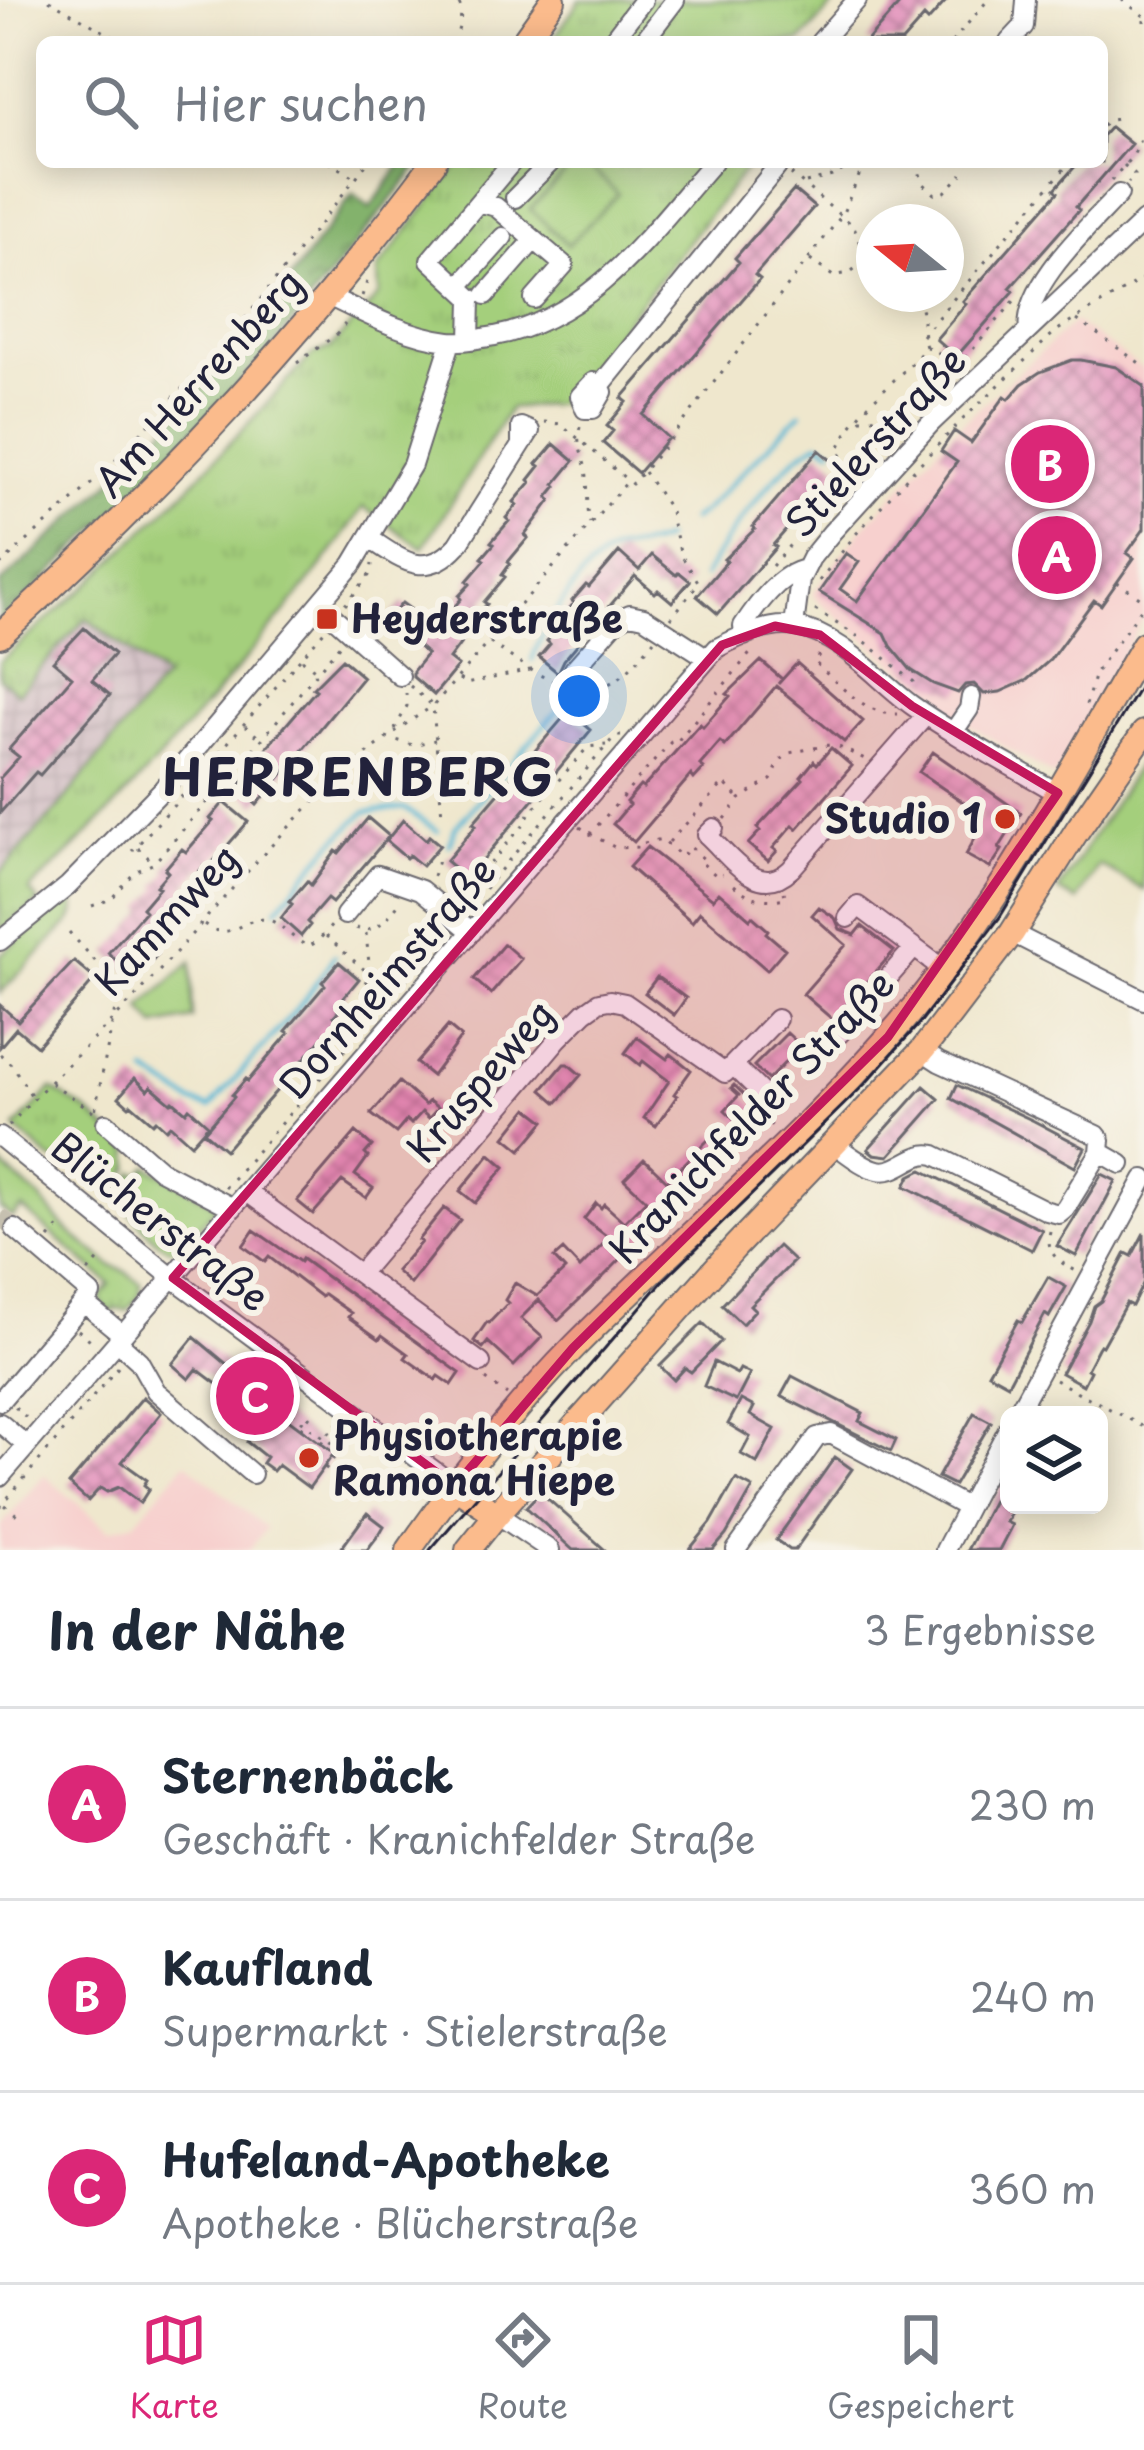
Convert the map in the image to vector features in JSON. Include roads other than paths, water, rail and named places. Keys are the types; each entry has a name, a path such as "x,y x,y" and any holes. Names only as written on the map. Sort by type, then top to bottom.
{"main road":[{"path":"527,36 553,0"},
{"name":"Am Herrenberg","path":"0,635 160,484 267,370 429,168"},
{"name":"Kranichfelder Straße","path":"409,1550 518,1408 573,1348 833,1096 911,1010 1009,876 1144,644"},
{"name":"Kranichfelder Straße","path":"468,1550 734,1248 834,1144 930,1056 1144,733"},
{"path":"455,1486 497,1514"}],"street":[{"path":"616,36 643,0"},
{"path":"648,36 675,0"},
{"path":"825,36 857,0"},
{"path":"1015,36 1024,26 1026,0"},
{"path":"0,941 100,856 335,619 412,465 460,341 471,298 430,260 507,168"},
{"path":"515,199 545,168"},
{"path":"328,296 404,329 460,341 525,330 569,308 612,276 708,168"},
{"path":"600,386 773,168"},
{"path":"1029,330 1030,307 1044,282 1119,194"},
{"path":"479,202 496,207 564,266 534,299"},
{"name":"Stielerstraße","path":"794,626 805,569 847,515 931,423 1144,221"},
{"path":"460,285 502,237"},
{"path":"486,295 534,239"},
{"path":"374,542 414,565 434,565 446,558 525,438"},
{"path":"750,634 743,626 762,602 790,574 805,569"},
{"path":"574,669 617,620 630,614 644,617 706,657"},
{"path":"335,619 400,676"},
{"path":"794,626 831,641 926,715 1058,793"},
{"name":"Dornheimstraße","path":"0,1477 124,1343 224,1203 247,1192 459,921 570,818 706,657 750,634 794,626"},
{"path":"954,731 969,709 970,697"},
{"path":"714,828 707,836 750,875 773,882 791,869 926,715"},
{"name":"Dornheimstraße","path":"345,915 378,875 420,891 459,921"},
{"path":"848,918 858,906 943,969"},
{"path":"1012,933 1144,1000"},
{"path":"839,1034 914,948"},
{"name":"Kruspeweg","path":"359,1274 529,1071 594,1005 610,1000 625,1003 725,1073 733,1065 770,1101"},
{"path":"733,1065 777,1019"},
{"path":"930,1056 1093,1131 1101,1140 1100,1152 1121,1164"},
{"path":"100,1118 138,1164 224,1203"},
{"name":"Blücherstraße","path":"0,1137 173,1278 455,1486"},
{"name":"Kranichfelder Straße","path":"834,1144 886,1171 917,1155 935,1155 1059,1214 1100,1152"},
{"path":"1021,1406 1144,1179"},
{"path":"247,1192 481,1363"},
{"path":"15,1229 81,1293 139,1361 165,1400 252,1474"},
{"path":"2,1399 81,1293"},
{"path":"0,1423 27,1446"},
{"path":"736,1550 817,1437 831,1434 966,1507"},
{"path":"945,1550 1000,1444"},
{"path":"497,1514 550,1550"}],"waterway":[{"path":"691,520 801,413"},
{"path":"704,577 740,522 787,466 819,442 832,449"},
{"path":"532,660 564,600 599,560 617,550 665,539"},
{"path":"449,845 455,828 562,705"},
{"path":"277,908 365,812 404,808 438,831"},
{"path":"147,1073 210,1108 306,998 334,956"}],"tunnel":[{"path":"0,1216 15,1229"}],"tram line":[{"path":"430,1550 664,1280 865,1084 919,1024 1000,917 1144,680"}],"place":[{"name":"Kaufland","path":"1050,464"},
{"name":"Sternenbäck","path":"1057,555"},
{"name":"Heyderstraße","path":"327,619"},
{"name":"Studio 1","path":"1005,819"},
{"name":"Hufeland-Apotheke","path":"255,1396"},
{"name":"Physiotherapie Ramona Hiepe","path":"309,1458"}],"district":[{"name":"HERRENBERG","path":"359,778"}]}
